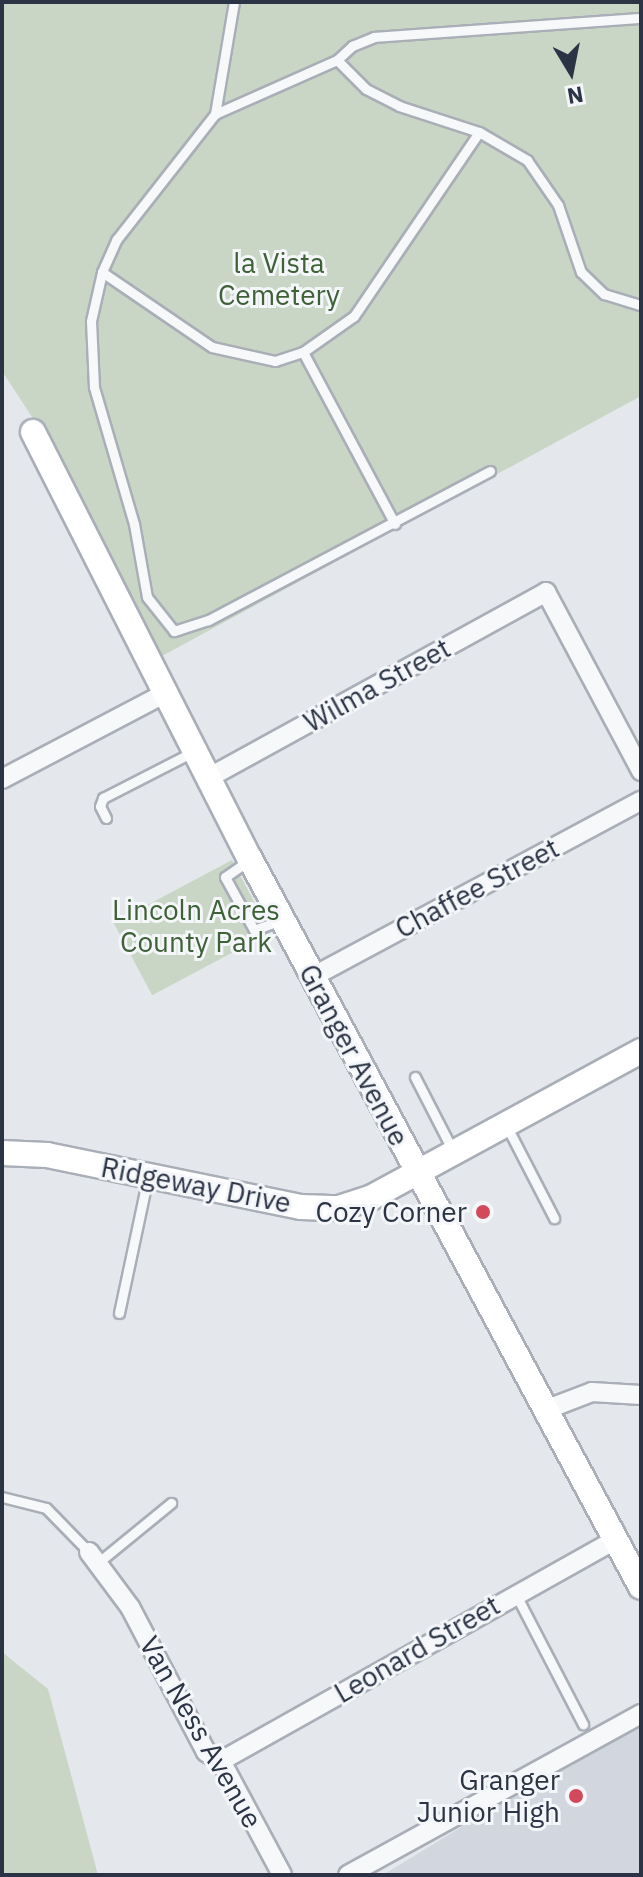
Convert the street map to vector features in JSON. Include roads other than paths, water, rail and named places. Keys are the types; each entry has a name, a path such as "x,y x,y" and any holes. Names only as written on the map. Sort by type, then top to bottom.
{"street":[{"name":"Granger Avenue","path":"33,432 168,692 250,859 641,1587"},
{"name":"Wilma Street","path":"208,778 546,592 641,771"},
{"path":"2,779 168,692"},
{"name":"Chaffee Street","path":"314,976 641,801"},
{"name":"Ridgeway Drive","path":"2,1153 47,1155 301,1207 339,1208 416,1173 641,1051"},
{"path":"545,1410 592,1392 641,1395"},
{"name":"Leonard Street","path":"221,1761 515,1593 616,1539"},
{"name":"Van Ness Avenue","path":"94,1556 206,1752 221,1761 282,1875"},
{"path":"348,1875 641,1714"}],"lane":[{"path":"215,114 234,2"},
{"path":"490,471 395,524 208,620 174,631 147,597 89,349 102,272 117,239 215,114 337,60 352,46 374,37 641,18"},
{"path":"337,60 366,89 399,106 479,132 527,160 558,205 581,272 604,294 641,305"},
{"path":"102,272 212,347 275,361 303,352 354,316 479,132"},
{"path":"303,352 395,524"},
{"path":"106,818 100,806 103,798 195,751"},
{"path":"415,1077 454,1153"},
{"path":"506,1125 554,1218"},
{"path":"119,1313 148,1176"},
{"path":"2,1497 46,1508 94,1556 171,1503"},
{"path":"515,1593 583,1724"}],"place":[{"name":"Cozy Corner","path":"483,1212"},
{"name":"Granger Junior High","path":"576,1796"}],"park label":[{"name":"la Vista Cemetery","path":"279,279"},
{"name":"Lincoln Acres County Park","path":"196,926"}]}
